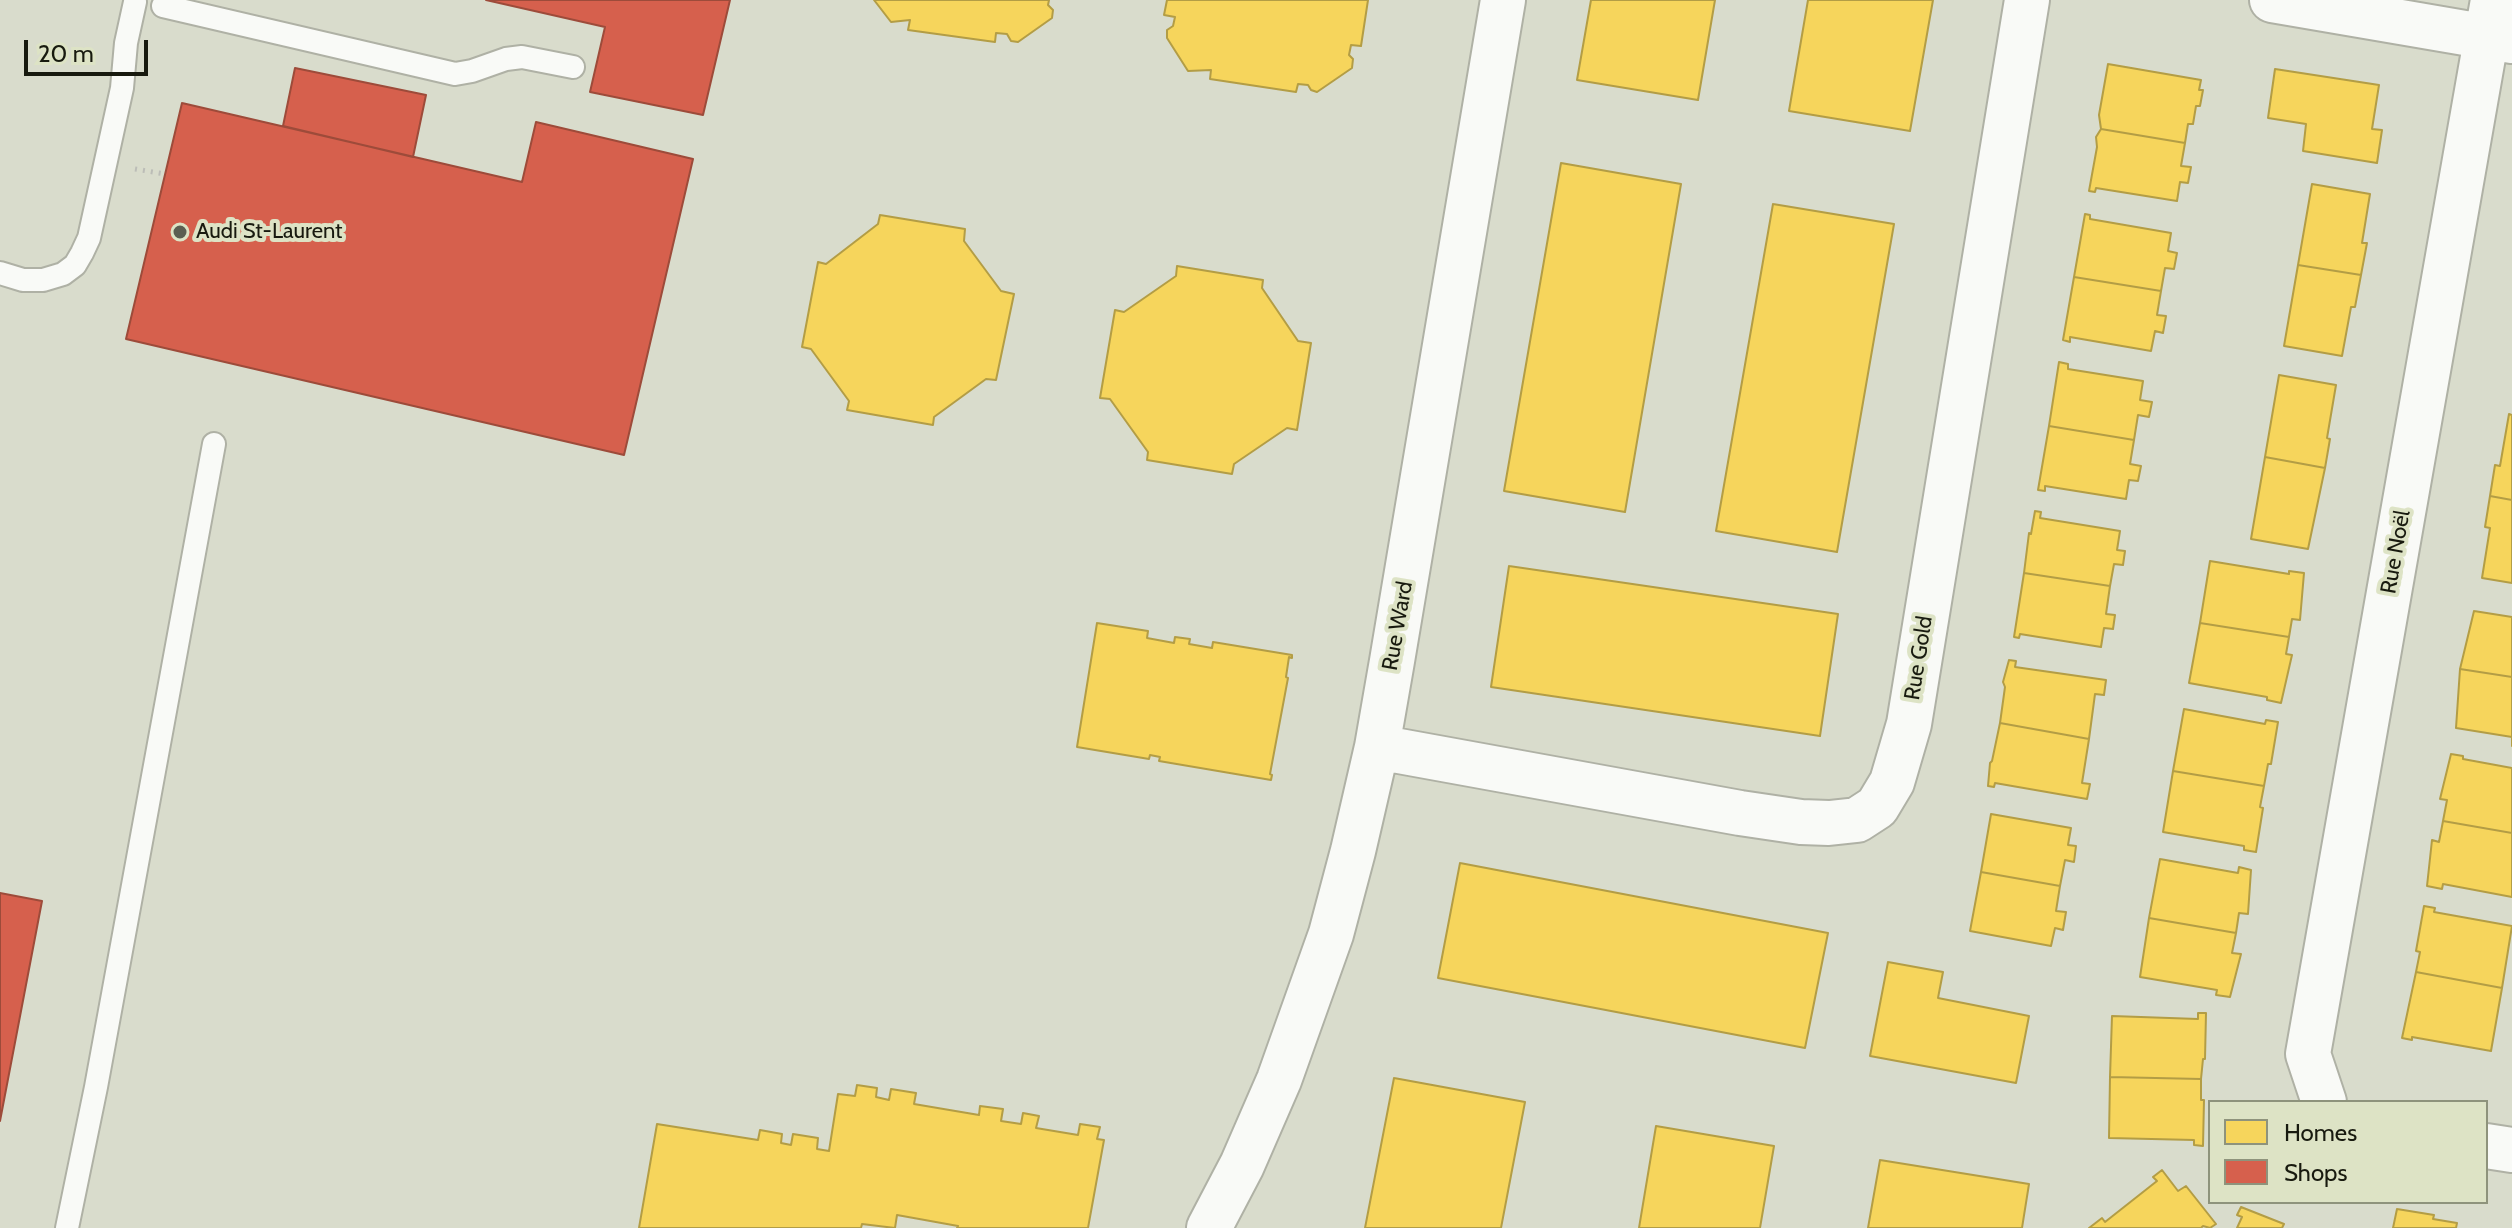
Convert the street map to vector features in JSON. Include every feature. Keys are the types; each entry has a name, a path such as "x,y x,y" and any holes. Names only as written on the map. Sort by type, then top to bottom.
{"street":[{"name":"Rue Ward","path":"1209,1228 1255,1138 1284,1067 1331,934 1353,851 1377,747 1503,0"},
{"name":"Rue Gold","path":"1377,747 1801,822 1857,820 1877,807 1892,782 1909,724 2027,0"},
{"path":"2272,0 2497,26"},
{"name":"Rue Noël","path":"2323,1100 2308,1054 2497,26"},
{"path":"2488,1146 2512,1150"}],"lane":[{"path":"0,273 23,280 43,280 63,274 75,265 82,253 89,238 122,88 131,1 163,3 455,74 522,57 573,67"},
{"path":"67,1228 96,1087 214,444"}],"path":[{"path":"128,168 165,174"}],"building: Homes":[{"path":"874,0 1049,0 1048,5 1053,10 1052,18 1018,42 1011,41 1007,34 996,33 995,42 908,30 910,20 891,22"},
{"path":"1167,0 1368,0 1361,46 1351,45 1349,55 1353,59 1352,68 1317,92 1308,85 1298,84 1296,92 1210,79 1211,70 1188,71 1167,38 1167,30 1173,26 1175,17 1164,15"},
{"path":"1591,0 1715,0 1698,100 1577,80"},
{"path":"1808,0 1933,0 1910,131 1789,111"},
{"path":"2108,64 2201,80 2200,106 2196,106 2193,124 2188,124 2185,143 2101,129 2099,115"},
{"path":"2275,69 2379,85 2372,129 2382,130 2377,163 2303,151 2306,124 2268,118"},
{"path":"2101,129 2185,143 2181,166 2191,167 2188,183 2180,182 2177,201 2096,188 2095,192 2089,191 2096,137"},
{"path":"1561,163 1681,184 1625,512 1504,491"},
{"path":"2312,184 2370,194 2362,243 2367,243 2361,275 2298,265"},
{"path":"1773,204 1894,224 1837,552 1716,531"},
{"path":"2085,214 2090,215 2090,219 2171,233 2168,251 2177,253 2174,269 2165,268 2161,291 2074,277"},
{"path":"880,215 965,229 964,241 1001,291 1014,294 996,380 986,379 934,417 933,425 847,410 849,401 811,349 802,347 818,262 826,264 878,224"},
{"path":"2298,265 2361,275 2355,307 2351,307 2342,356 2284,346"},
{"path":"1177,266 1263,280 1262,288 1298,341 1311,343 1297,430 1287,428 1234,464 1232,474 1147,460 1148,452 1110,399 1100,398 1115,310 1124,312 1176,276"},
{"path":"2074,277 2161,291 2157,315 2166,316 2163,333 2155,331 2151,351 2070,337 2070,342 2063,340"},
{"path":"2059,362 2068,364 2068,369 2143,381 2140,400 2152,402 2149,417 2138,415 2134,440 2049,426"},
{"path":"2279,375 2336,385 2325,468 2265,457"},
{"path":"2509,414 2512,415 2512,500 2490,496 2495,465 2500,466"},
{"path":"2049,426 2134,440 2130,464 2141,466 2138,481 2129,480 2126,499 2045,486 2045,491 2038,490"},
{"path":"2265,457 2325,468 2308,549 2251,539"},
{"path":"2490,496 2512,500 2512,583 2482,578 2490,528 2485,527"},
{"path":"2035,511 2041,512 2040,518 2120,531 2117,550 2125,551 2123,565 2114,564 2110,586 2024,573"},
{"path":"2210,561 2289,574 2289,571 2304,573 2300,620 2292,619 2289,637 2200,623"},
{"path":"1509,566 1838,614 1820,736 1491,687"},
{"path":"2024,573 2110,586 2106,614 2115,615 2113,629 2104,628 2101,647 2020,634 2019,638 2014,637"},
{"path":"2474,611 2512,617 2512,677 2460,669"},
{"path":"1097,623 1148,631 1147,638 1174,643 1175,637 1190,639 1189,644 1212,648 1213,642 1292,655 1292,658 1289,657 1271,780 1159,761 1160,757 1150,755 1149,759 1077,747"},
{"path":"2200,623 2289,637 2286,654 2292,655 2281,703 2267,700 2267,697 2189,683"},
{"path":"2009,660 2016,661 2015,667 2106,680 2104,695 2095,694 2089,739 2000,723 2003,682"},
{"path":"2460,669 2512,677 2512,737 2456,728"},
{"path":"2184,709 2265,724 2266,720 2278,722 2264,786 2173,771"},
{"path":"2000,723 2089,739 2082,783 2090,784 2087,799 1995,783 1994,787 1988,786"},
{"path":"2451,754 2512,768 2512,833 2443,821 2447,800 2440,799"},
{"path":"2173,771 2264,786 2256,852 2244,850 2244,846 2163,832"},
{"path":"1991,814 2071,828 2068,845 2076,846 2074,862 2065,860 2060,886 1981,872"},
{"path":"2443,821 2512,833 2512,897 2443,884 2442,889 2427,886 2432,840 2439,842"},
{"path":"2160,859 2238,873 2239,867 2251,870 2248,914 2239,913 2236,933 2149,918"},
{"path":"1460,863 1828,933 1805,1048 1438,978"},
{"path":"1981,872 2060,886 2056,911 2066,912 2063,930 2055,928 2051,946 1970,931"},
{"path":"2424,906 2435,908 2434,912 2512,926 2502,988 2416,972 2420,952 2416,951"},
{"path":"2149,918 2236,933 2232,953 2241,954 2230,997 2216,995 2217,990 2140,977"},
{"path":"1888,962 1943,972 1938,998 2029,1016 2016,1083 1870,1056"},
{"path":"2416,972 2502,988 2491,1051 2412,1037 2412,1040 2402,1038"},
{"path":"2198,1013 2206,1013 2205,1059 2201,1079 2110,1077 2112,1016 2198,1019"},
{"path":"2110,1077 2201,1079 2203,1146 2194,1145 2194,1140 2109,1138"},
{"path":"1394,1078 1525,1102 1501,1228 1365,1228"},
{"path":"857,1085 877,1088 876,1097 889,1100 891,1089 916,1093 914,1104 979,1115 980,1106 1003,1109 1001,1121 1021,1124 1023,1113 1039,1116 1036,1128 1078,1135 1080,1124 1100,1127 1097,1139 1104,1140 1088,1228 957,1228 897,1215 895,1228 862,1224 861,1228 639,1228 657,1124 758,1140 760,1130 782,1134 781,1143 791,1145 793,1134 818,1138 817,1149 829,1151 838,1094 855,1096"},
{"path":"1656,1126 1774,1146 1760,1228 1639,1228"},
{"path":"1880,1160 2029,1184 2022,1228 1868,1228"},
{"path":"2162,1170 2178,1191 2186,1186 2216,1224 2210,1228 2089,1228 2102,1218 2105,1222 2157,1181 2153,1177"},
{"path":"2241,1207 2284,1224 2282,1228 2237,1228 2242,1217 2237,1215"},
{"path":"2397,1209 2434,1215 2433,1219 2457,1223 2456,1228 2393,1228"}],"building: Shops":[{"path":"486,0 730,0 703,115 590,92 605,27"},
{"path":"295,68 426,95 413,157 283,126"},
{"path":"182,103 522,182 536,122 693,159 624,455 126,339"},
{"path":"0,893 42,901 0,1121"}],"place":[{"name":"Audi St-Laurent","path":"180,232"}]}
